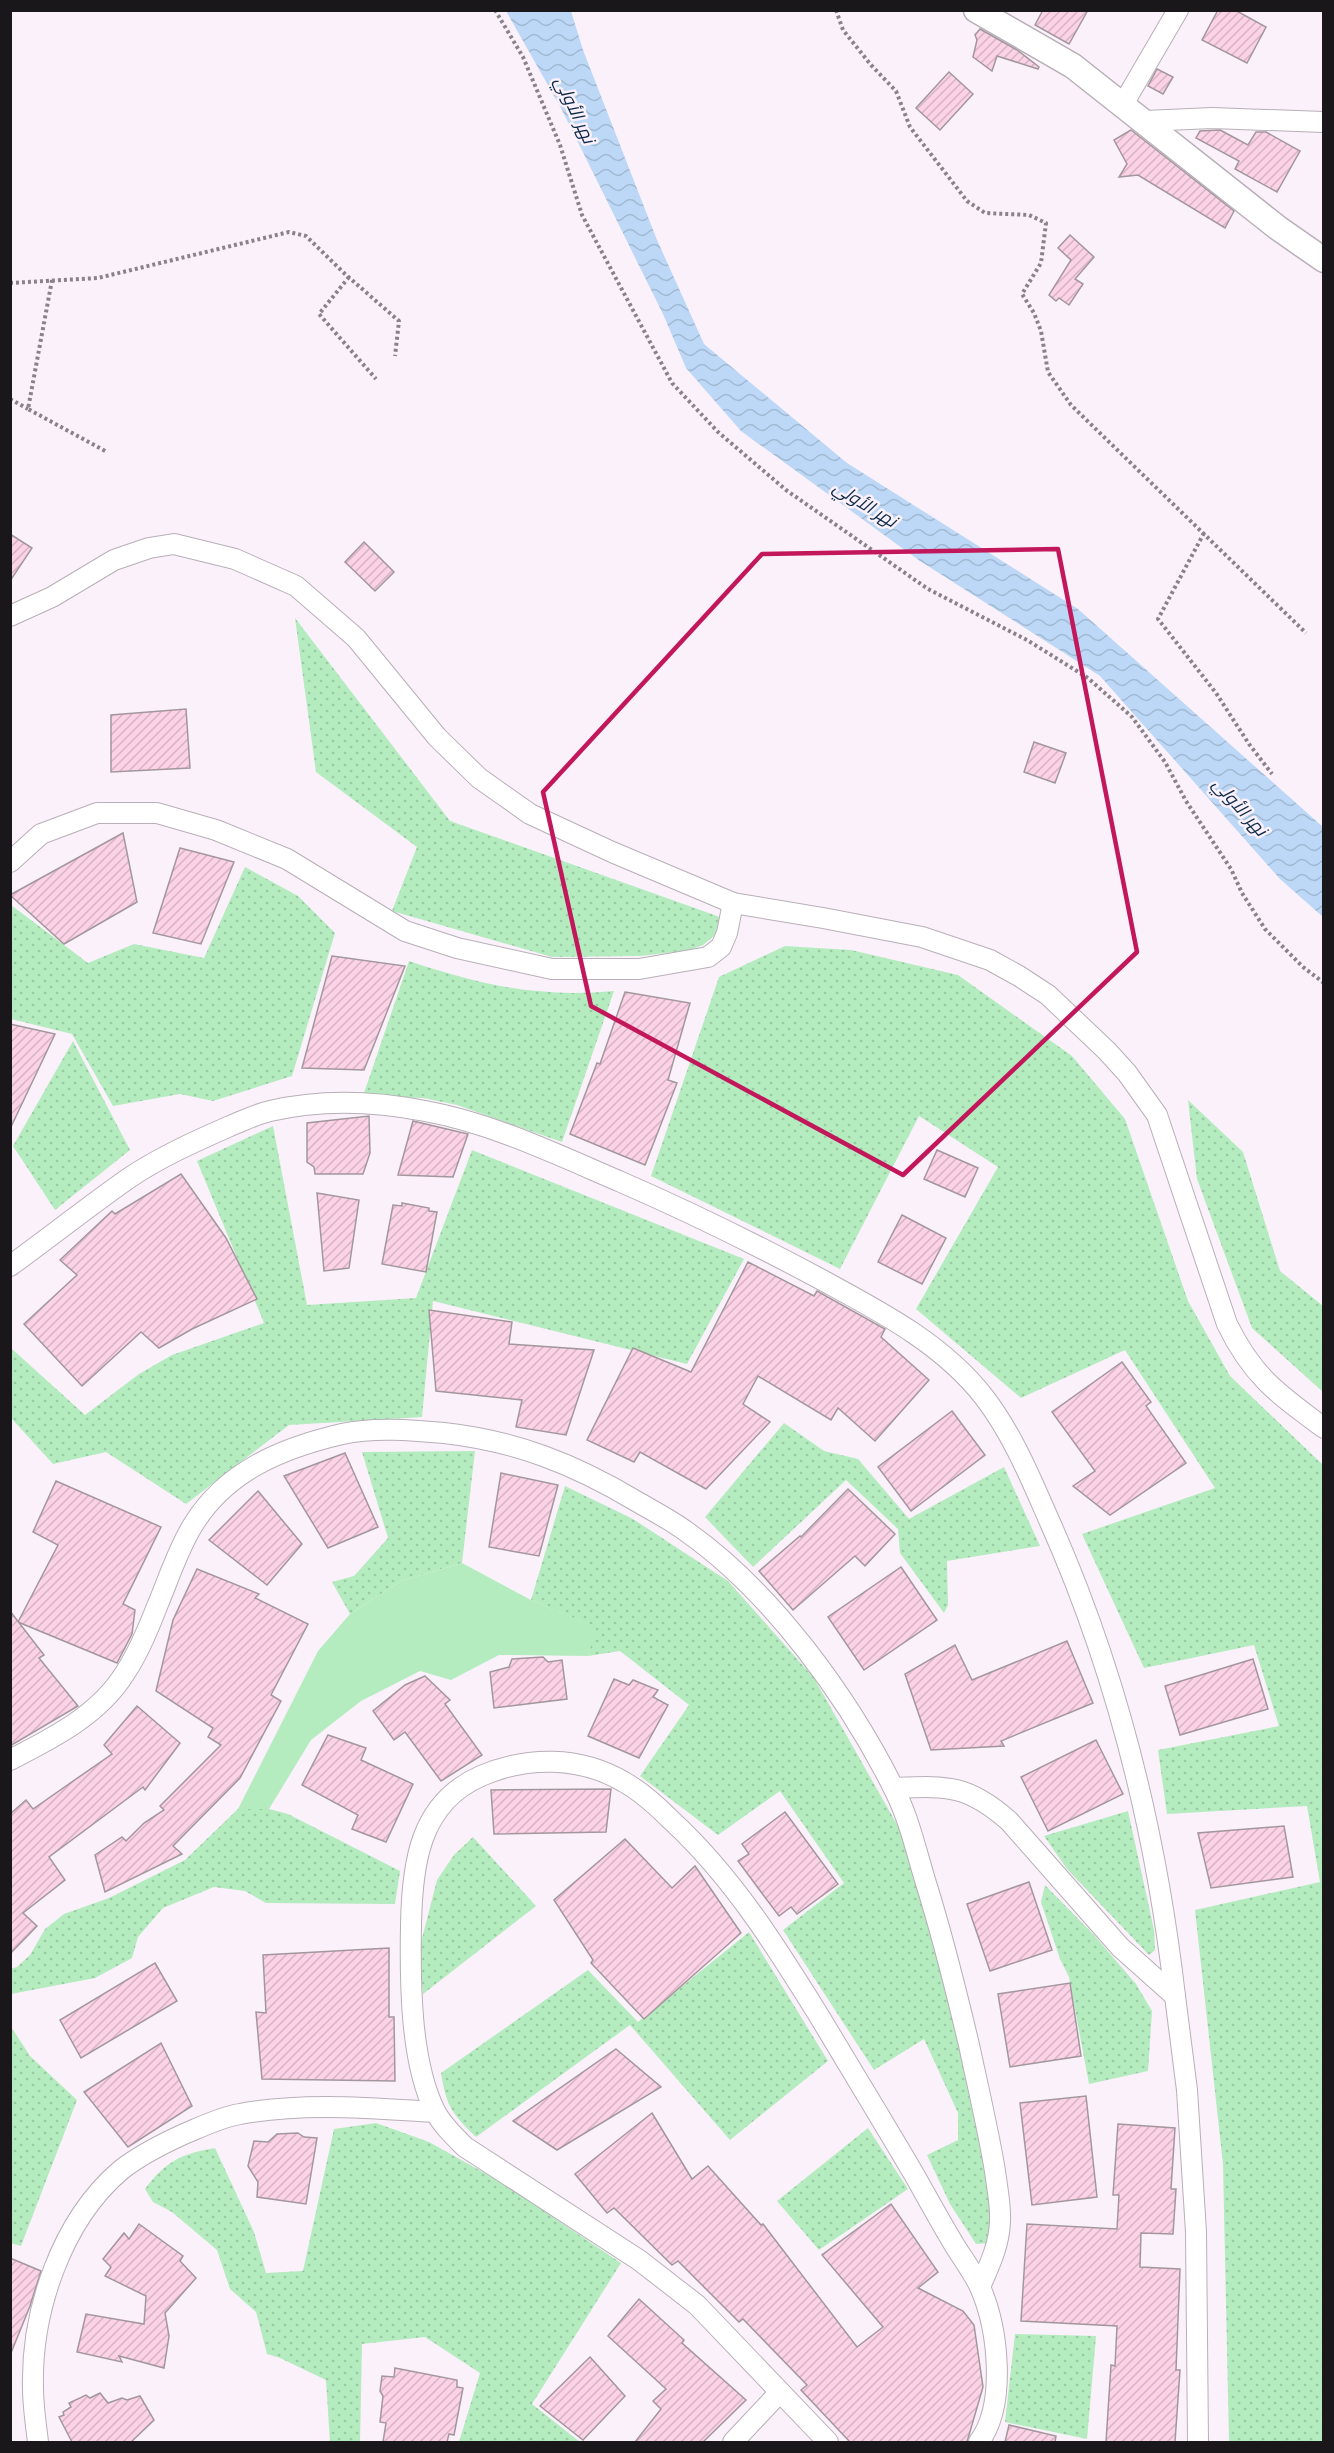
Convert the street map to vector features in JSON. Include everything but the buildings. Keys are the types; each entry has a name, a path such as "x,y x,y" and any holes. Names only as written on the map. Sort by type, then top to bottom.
{"main road":[{"path":"976,10 1072,66 1122,106 1145,121 1278,228 1323,260"}],"street":[{"path":"1122,106 1178,10"},
{"path":"1145,121 1212,118 1323,122"},
{"path":"10,616 52,597 114,560 149,548 174,544 235,559 296,586 356,638 437,737 491,788 530,814 612,852 733,903 922,937 990,960 1048,995 1127,1073 1157,1115 1227,1324 1249,1363 1282,1397 1323,1428"},
{"path":"10,862 41,834 97,813 157,813 216,830 287,859 405,931 457,948 552,969 639,969 708,957 721,947 728,933 733,903"},
{"path":"10,1266 132,1176 200,1138 267,1111 335,1101 390,1105 466,1120 578,1163 686,1211 764,1248 887,1315 940,1353 985,1398 1023,1464 1062,1548 1116,1698 1135,1764 1161,1889 1187,2090 1196,2232 1198,2442"},
{"path":"10,1760 51,1739 98,1707 125,1674 151,1621 190,1528 209,1502 233,1479 263,1460 303,1444 348,1433 385,1430 426,1431 505,1442 537,1452 618,1490 686,1531 737,1573 798,1642 837,1691 894,1788 904,1811 938,1922 957,1994 989,2138 1001,2218 996,2250 980,2287"},
{"path":"828,2442 698,2305 639,2260 465,2147 447,2130 435,2112 423,2076 416,2039 411,1940 414,1869 426,1828 438,1809 454,1793 477,1778 502,1767 554,1761 588,1767 626,1783 651,1801 704,1852 758,1920 889,2130 980,2287 994,2338 998,2389 995,2410 987,2432 979,2442"},
{"path":"894,1788 956,1788 992,1806 1009,1821 1120,1947 1175,1996"},
{"path":"38,2442 33,2388 34,2352 50,2285 65,2245 78,2222 121,2170 157,2146 238,2114 327,2107 435,2112"},
{"path":"733,2442 780,2392"}],"path":[{"path":"495,10 523,57 560,145 582,215 672,383 718,432 786,490 928,589 1027,640 1088,678 1132,717 1165,762 1186,801 1231,869 1242,893 1265,929 1303,968 1323,983"},
{"path":"836,10 843,30 871,65 896,91 910,127 967,201 985,213 1029,214 1046,223 1041,263 1022,294 1034,313 1041,331 1048,372 1071,405 1306,633"},
{"path":"10,283 98,278 289,232 306,236 399,321 395,356"},
{"path":"350,278 319,314 376,379"},
{"path":"28,409 52,280"},
{"path":"10,399 107,452"},
{"path":"1204,533 1158,619 1216,693 1249,744 1272,774"}],"highlighted area":[{"path":"1058,549 1137,952 903,1175 591,1006 543,792 762,554"}],"green space":[{"path":"295,618 450,821 720,917 715,935 703,945 690,950 641,956 552,957 392,911 417,847 316,772"},
{"path":"245,867 298,896 335,933 292,1076 213,1101 180,1094 113,1106 72,1034 11,1019 11,905 88,963 134,944 204,958"},
{"path":"785,946 851,950 958,975 1072,1056 1125,1119 1188,1301 1230,1376 1323,1465 1323,2442 1229,2442 1223,2164 1195,1910 1320,1882 1307,1806 1167,1814 1158,1750 1279,1726 1254,1645 1144,1668 1082,1534 1215,1488 1125,1350 1021,1398 916,1309 998,1167 919,1116 840,1269 651,1176 719,977"},
{"path":"409,961 461,977 510,988 560,993 614,991 562,1142 457,1105 423,1098 363,1096"},
{"path":"73,1041 130,1150 55,1210 13,1146"},
{"path":"1188,1100 1243,1152 1280,1271 1323,1306 1323,1392 1252,1328 1197,1179"},
{"path":"273,1126 307,1305 416,1298 472,1150 744,1259 687,1364 433,1301 422,1417 289,1425 186,1504 106,1452 53,1464 11,1418 11,1348 85,1415 139,1374 172,1355 264,1323 197,1161"},
{"path":"784,1423 824,1451 858,1459 909,1519 1004,1467 1040,1546 947,1561 948,1605 944,1613 900,1553 898,1529 846,1480 753,1567 705,1517"},
{"path":"475,1451 462,1563 401,1581 350,1614 332,1582 354,1576 388,1538 362,1452"},
{"path":"565,1486 633,1519 728,1581 814,1678 899,1828 929,1918 974,2103 993,2205 990,2243 976,2244 950,2204 927,2155 958,2140 958,2113 924,2039 874,2070 783,1930 844,1883 780,1791 718,1835 640,1776 689,1705 620,1651 588,1656 595,1627 531,1600"},
{"path":"462,1563 531,1600 596,1627 588,1656 499,1655 451,1680 420,1671 361,1701 311,1740 269,1809 238,1809 318,1651 350,1614 401,1581"},
{"path":"238,1809 269,1809 288,1814 400,1871 395,1904 266,1903 245,1891 214,1887 163,1908 138,1937 132,1958 95,1978 11,1994 10,1969 17,1967 30,1955 45,1929 64,1914 109,1898 185,1860"},
{"path":"1128,1811 1154,1930 1155,1950 1149,1955 1067,1869 1044,1836"},
{"path":"473,1837 536,1906 423,1994 419,1950 437,1880 454,1855"},
{"path":"1045,1885 1093,1934 1136,1984 1152,2011 1148,2071 1089,2084 1069,1977 1060,1959 1041,1902"},
{"path":"749,1932 828,2061 730,2140 630,2025 476,2137 452,2109 445,2094 441,2073 588,1970 638,2022"},
{"path":"10,2025 30,2056 77,2100 21,2246 10,2243"},
{"path":"376,2123 429,2142 499,2181 621,2263 532,2404 580,2442 459,2442 480,2373 425,2337 362,2344 360,2442 330,2442 326,2380 267,2354 256,2312 230,2289 217,2250 172,2212 153,2202 145,2189 167,2165 175,2160 215,2148 254,2232 266,2273 303,2271 334,2129"},
{"path":"868,2128 908,2189 819,2250 777,2201"},
{"path":"1015,2334 1096,2336 1087,2439 1005,2422"}],"water":[{"name":"نهر الأولي","path":"506,11 571,11 583,50 657,240 704,344 847,463 1078,609 1323,827 1323,917 1280,879 1100,676 920,561 741,431 686,368 663,314 562,110"}]}
